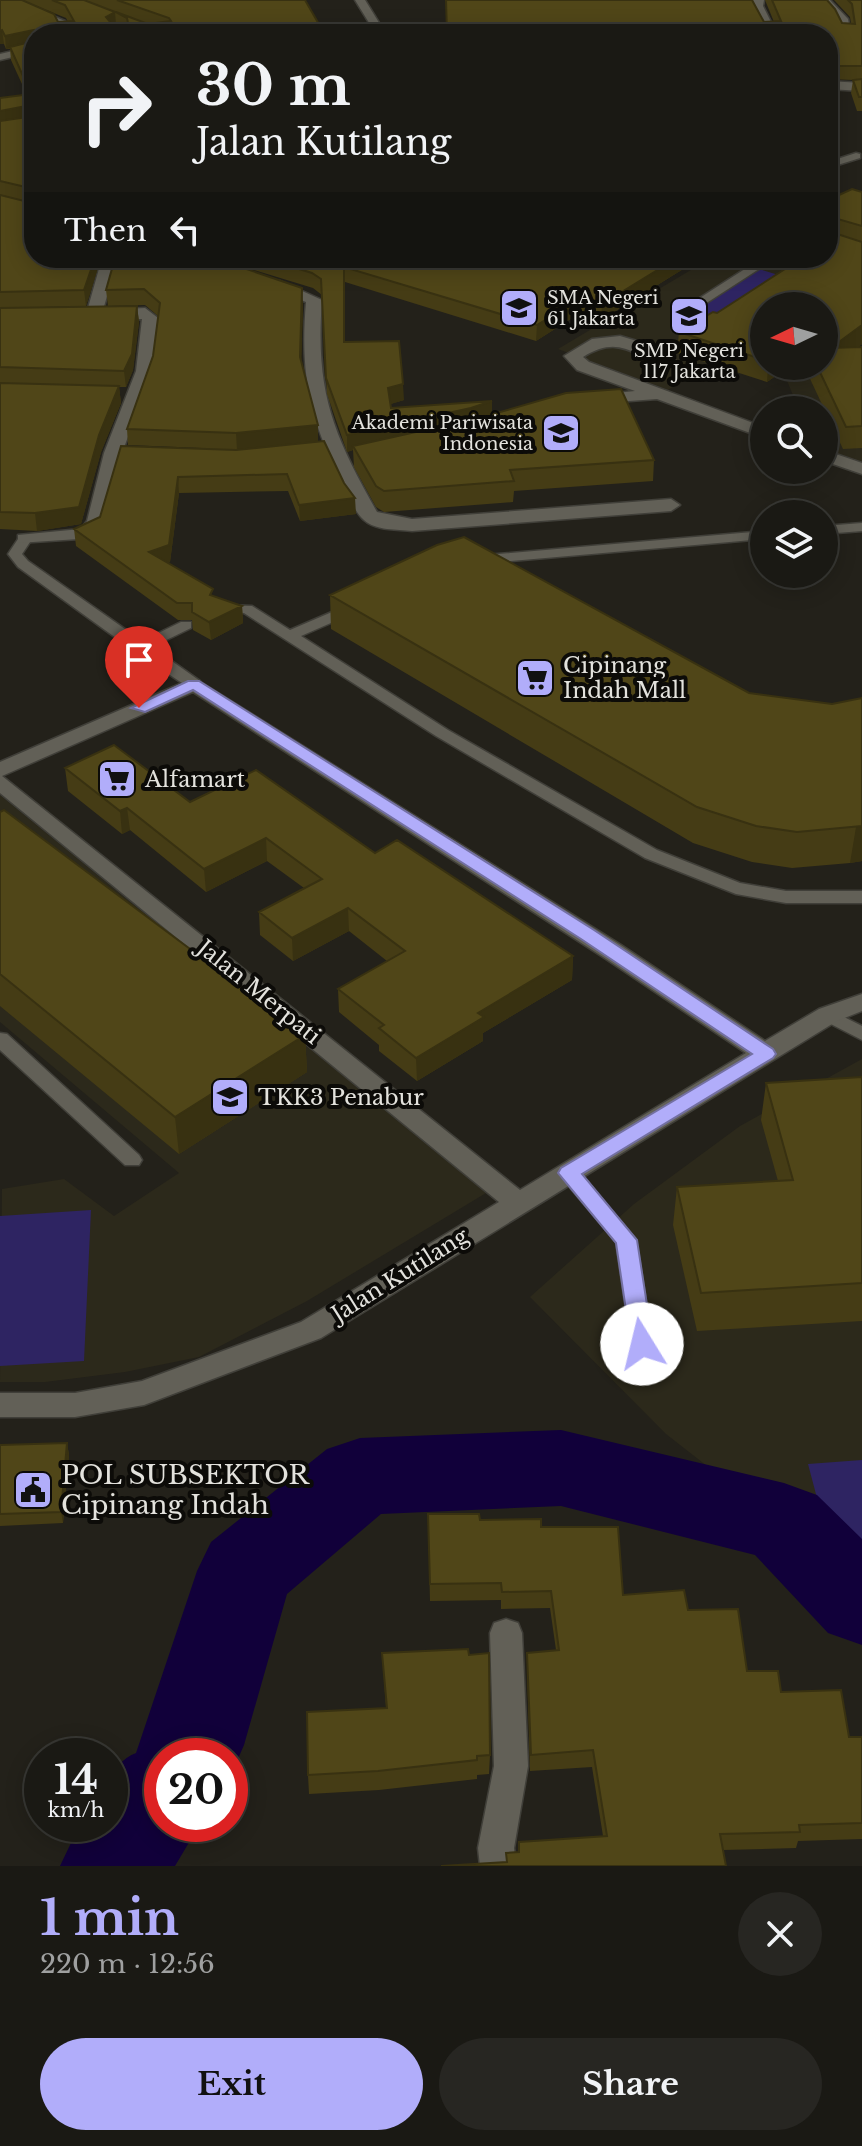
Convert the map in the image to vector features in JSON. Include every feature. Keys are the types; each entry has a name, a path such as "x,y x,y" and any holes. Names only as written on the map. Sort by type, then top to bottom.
{"street":[{"path":"59,0 132,24"},
{"path":"823,0 842,19 847,32"},
{"path":"753,4 765,24"},
{"path":"838,86 862,87"},
{"path":"25,539 74,537 92,529 121,453 128,395 144,371 149,315 86,315 106,268"},
{"path":"262,281 314,300 310,374 335,455 370,516 397,525 671,505"},
{"path":"667,360 617,338 602,341 572,356 583,366 750,428"},
{"path":"577,401 659,394"},
{"path":"838,460 862,469"},
{"path":"0,770 194,684 600,943 766,1054"},
{"name":"Jalan Merpati","path":"0,782 517,1202"},
{"name":"Jalan Kutilang","path":"0,1405 75,1405 144,1393 297,1336 828,1015 862,1002"},
{"path":"498,1866 496,1848 511,1766 506,1633"}],"lane":[{"path":"6,0 62,24"},
{"path":"360,0 375,24"},
{"path":"0,57 24,51"},
{"path":"838,162 856,156"},
{"path":"687,310 754,268"},
{"path":"838,529 862,527"},
{"path":"459,564 520,554 750,536"},
{"path":"25,539 15,554 23,564 194,684"},
{"path":"291,635 364,603"},
{"path":"220,610 247,609 442,733 651,854 736,888 786,897 862,897"},
{"path":"139,648 186,625"},
{"path":"828,1015 862,1034"},
{"path":"0,1039 132,1160"},
{"path":"569,1173 626,1240 642,1344"}],"shaded area":[{"name":"SMP Negeri 117 Jakarta","path":"838,259 862,259 793,292 750,292 750,335 668,390 558,349 694,268 838,268"},
{"path":"759,269 795,280 777,292 750,292 750,310 716,333 679,321"},
{"path":"862,358 862,466 838,457 838,396 793,396 787,380 838,380 838,363"},
{"name":"TKK3 Penabur","path":"0,795 486,1193 307,1301 199,1357 125,1372 45,1382 0,1382 2,1189 64,1179 114,1216 179,1173 0,1022"},
{"path":"862,1059 862,1578 835,1566 666,1434 530,1297 634,1204 740,1126"},
{"path":"91,1210 84,1361 0,1366 0,1216"},
{"path":"862,1460 862,1564 835,1566 808,1464"}],"building":[{"path":"0,0 22,0 54,14 58,22 74,21 65,5 52,0 84,0 115,12 106,17 111,23 128,23 127,18 116,12 148,24 24,24 24,32 5,36 0,31"},
{"path":"117,0 305,0 319,24 148,24 171,21"},
{"path":"446,0 752,0 764,22 781,21 772,0 827,0 842,23 855,24 852,4 848,0 862,0 862,66 838,66 838,24 447,24"},
{"path":"24,44 24,78 10,47"},
{"path":"862,79 862,97 859,97 853,80"},
{"path":"24,95 24,106 0,111 0,98"},
{"path":"24,117 24,187 0,181 0,121"},
{"path":"852,189 862,192 862,226 838,219 838,195"},
{"path":"0,195 24,201 24,268 92,268 84,290 0,292"},
{"path":"838,234 862,242 862,325 838,343 838,292 750,292 750,355 679,332 713,312 717,313 787,268 838,268"},
{"path":"112,268 243,268 302,288 300,357 318,425 236,433 127,429 153,356 160,303 144,289 106,290"},
{"path":"296,268 344,268 344,342 399,341 403,384 388,388 391,408 492,401 347,435 326,378 321,279"},
{"path":"347,268 661,268 602,304 581,298 537,325"},
{"path":"137,306 132,354 124,371 0,367 0,308"},
{"path":"862,347 862,426 846,427 838,410 838,396 831,396 824,380 838,380 838,348"},
{"path":"0,383 119,386 99,435 79,507 35,513 0,512"},
{"path":"621,389 654,460 510,470 514,481 384,491 376,486 353,446 483,417 566,393"},
{"path":"324,441 344,483 355,498 299,505 287,474 178,477 169,545 149,552 213,589 210,595 242,606 209,622 192,612 192,603 177,603 74,529 100,517 121,446 236,450"},
{"name":"Cipinang Indah Mall","path":"464,537 749,693 832,704 862,698 862,826 797,832 756,826 697,807 330,595 437,545"},
{"path":"114,745 190,802 256,770 375,853 397,840 573,956 478,1013 484,1017 416,1058 379,1028 384,1025 338,989 405,951 348,908 292,938 259,912 322,879 266,838 204,869 127,808 120,811 65,768"},
{"path":"4,810 305,1035 175,1117 0,974 0,812"},
{"path":"862,1077 862,1283 701,1293 677,1187 793,1180 766,1083"},
{"name":"POL SUBSEKTOR Cipinang Indah","path":"67,1443 61,1512 0,1514 0,1445"},
{"path":"428,1514 479,1514 480,1520 541,1519 541,1527 618,1527 623,1595 684,1590 688,1610 738,1609 747,1671 778,1671 781,1692 841,1690 849,1737 862,1737 862,1823 799,1825 800,1832 720,1834 726,1866 441,1866 507,1862 506,1853 519,1852 519,1842 607,1836 593,1750 531,1755 527,1653 559,1650 551,1591 502,1592 501,1583 430,1584"},
{"path":"468,1649 469,1655 489,1653 490,1755 477,1756 477,1760 378,1771 308,1775 307,1712 387,1708 382,1653"}],"waterway":[{"path":"195,1738 245,1571 360,1476 561,1468 784,1523 862,1603"},
{"path":"114,1866 144,1820"}],"place":[{"name":"SMA Negeri 61 Jakarta","path":"519,308"},
{"name":"SMP Negeri 117 Jakarta","path":"689,316"},
{"name":"Akademi Pariwisata Indonesia","path":"561,433"},
{"name":"Cipinang Indah Mall","path":"535,678"},
{"name":"Alfamart","path":"117,779"},
{"name":"TKK3 Penabur","path":"230,1097"},
{"name":"POL SUBSEKTOR Cipinang Indah","path":"33,1490"}],"route":[{"path":"139,708 194,684 462,854 766,1054 569,1173 626,1240 642,1344"}]}
